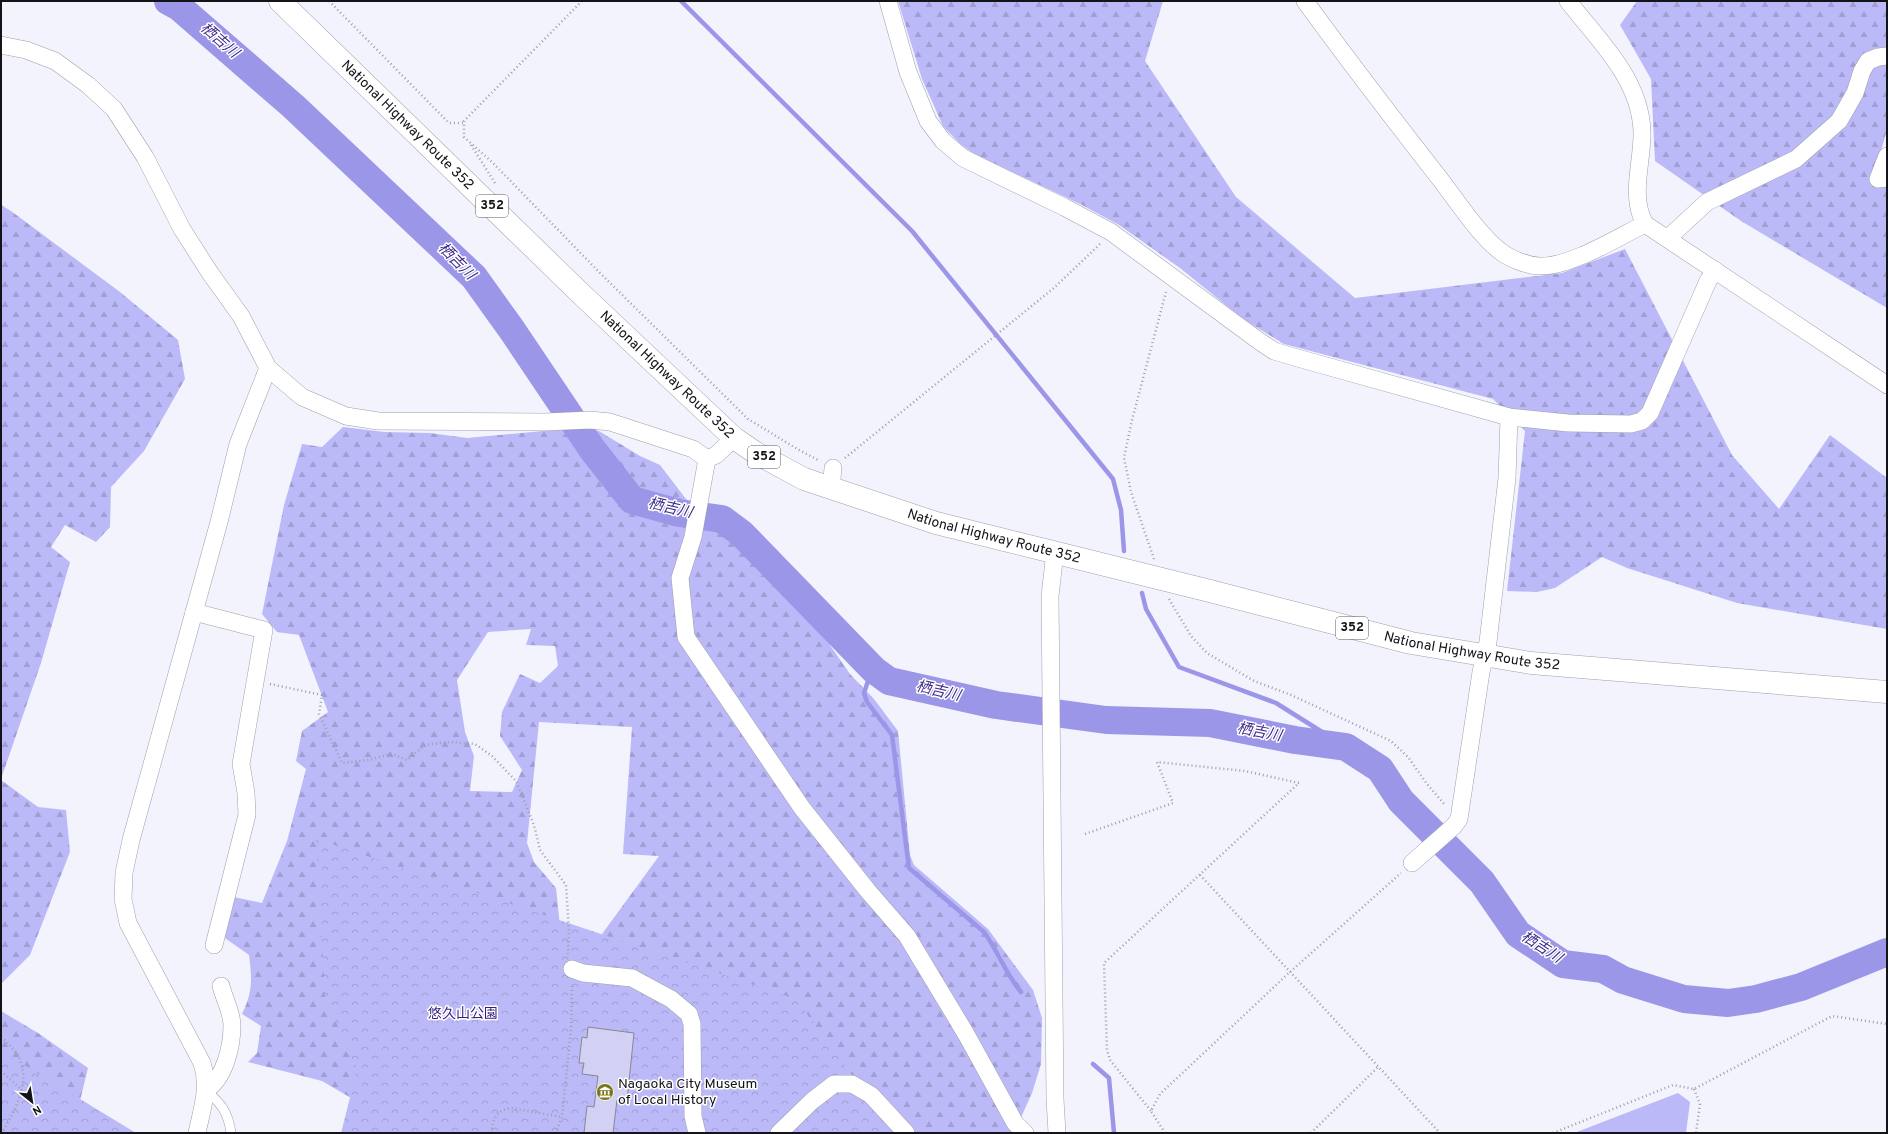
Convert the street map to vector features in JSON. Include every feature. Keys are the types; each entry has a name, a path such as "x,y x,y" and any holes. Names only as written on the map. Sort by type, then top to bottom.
{"highway":[{"name":"National Highway Route 352","path":"280,1 579,292 734,438 756,453 804,479 936,523 1411,643 1464,654 1486,655 1531,663 1887,692"}],"street":[{"path":"888,1 908,72 928,121 943,141 963,158 1064,207 1111,232 1221,315 1274,350 1509,417 1575,423 1631,424 1642,421 1650,413 1708,281 1715,270"},
{"path":"1305,1 1356,72 1476,225 1491,243 1507,256 1539,266 1555,265 1597,248 1645,224"},
{"path":"1568,1 1620,67 1632,87 1639,110 1642,131 1638,187 1641,216 1645,224 1887,385"},
{"path":"1,45 26,50 55,61 88,85 114,109 145,158 182,229 210,273 241,316 268,368 302,397 346,416 378,421 545,422 590,420 610,422 693,449 707,460"},
{"path":"1668,238 1707,202 1796,159 1839,121 1855,93 1862,71 1868,61 1878,57 1887,56"},
{"path":"1887,156 1878,179 1887,178"},
{"path":"197,1133 206,1090 206,1075 202,1063 128,923 123,899 124,873 131,840 219,522 238,444 268,368"},
{"path":"1412,863 1456,822 1481,672 1486,655 1507,478 1509,417"},
{"path":"734,438 716,455 707,460 698,500 693,537 680,578 686,637 802,808 868,891 908,936 966,1034 1015,1124 1025,1133"},
{"path":"831,489 833,468"},
{"path":"1055,552 1050,596 1050,742 1055,1091 1058,1133"},
{"path":"194,612 264,630 241,764 246,793 247,815 214,945"},
{"path":"572,969 583,973 632,978 671,999 689,1014 692,1024 693,1116 697,1133"},
{"path":"206,1090 212,1086 219,1077 227,1057 232,1024 221,986"},
{"path":"779,1133 834,1084 852,1084 871,1095 906,1133"}],"lane":[{"path":"206,1090 223,1106 229,1122 231,1133"}],"path":[{"path":"329,1 449,123 464,123"},
{"path":"582,1 464,121 464,137 494,163 600,273 748,419 799,450 833,468 1055,288 1091,255 1111,232"},
{"path":"1171,276 1132,420 1124,458 1131,492 1155,561 1158,579 1187,631 1207,653 1254,681 1291,695 1391,741 1408,757 1456,822"},
{"path":"255,681 322,695 320,714 342,763 368,760 392,754 407,760 425,745 449,742 475,744 492,756 516,781 534,825 540,850 566,884 569,932 568,955 572,969 571,1030 562,1117 555,1133"},
{"path":"1085,834 1173,803 1157,762 1245,771 1299,783 1104,963 1107,1050 1110,1060 1151,1111 1165,1133"},
{"path":"1151,1111 1160,1094 1290,972 1412,863"},
{"path":"1200,874 1440,1133"},
{"path":"1553,1133 1673,1085 1694,1089 1832,1016 1887,1024"},
{"path":"1,1038 15,1051 24,1070 21,1089 11,1117 2,1133"},
{"path":"1311,1133 1378,1067"},
{"path":"1,1071 21,1089"},
{"path":"1694,1089 1700,1104 1696,1133"},
{"path":"491,1133 496,1115 503,1109 511,1108 562,1117"}],"green space":[{"path":"898,1 1163,1 1145,61 1236,197 1355,298 1562,273 1625,249 1732,455 1779,509 1830,435 1887,478 1887,629 1737,603 1627,568 1602,557 1555,588 1537,592 1507,591 1525,431 1493,399 1284,344 1243,319 1180,268 1119,225 1082,205 974,154 960,144 943,126 922,79"},
{"path":"1637,1 1887,1 1887,130 1872,182 1887,182 1887,308 1741,221 1655,161 1651,79 1620,25"},
{"path":"1,205 120,292 178,340 185,379 144,451 111,487 110,527 96,542 65,525 51,547 70,562 41,663 1,779"},
{"path":"343,427 385,432 430,433 467,438 554,430 599,431 640,456 660,465 686,499 726,534 733,543 745,550 764,569 776,585 798,601 808,619 825,638 850,674 874,699 898,731 910,855 914,865 988,929 1033,990 1042,1018 1041,1064 1032,1093 1014,1133 628,1133 601,955 602,934 659,856 623,854 632,727 539,722 527,843 534,862 556,888 563,955 370,1109 322,1081 248,1062 257,1053 261,1026 242,1014 246,1006 251,985 249,955 222,936 234,897 262,903 287,841 306,769 296,761 302,731 328,712 299,635 277,632 262,614 284,505 302,444 322,447","holes":["531,629 526,645 555,646 558,666 540,683 520,674 502,712 500,736 522,770 512,792 470,791 474,756 465,732 457,680 488,632"]},
{"path":"1,780 38,807 66,810 70,852 30,955 1,984"},
{"name":"悠久山公園","path":"316,839 796,999 894,1133 341,1133 357,1070 325,995"},
{"path":"1,1011 38,1033 88,1068 79,1105 1,1133"},
{"path":"1,1051 136,1133 1,1133"},
{"path":"1678,1093 1690,1102 1686,1133 1574,1133"}],"building":[{"name":"Nagaoka City Museum of Local History","path":"588,1027 634,1033 627,1101 617,1100 613,1133 584,1133 587,1106 594,1107 598,1076 582,1074 584,1063 579,1063 582,1037 587,1038"}],"waterway":[{"name":"栖吉川","path":"168,1 179,7 293,106 474,277 512,330 592,449 632,500 679,513 722,519 742,534 874,670 889,681 996,705 1106,720 1210,723 1295,740 1346,747 1380,769 1401,801 1482,882 1518,934 1563,964 1603,969 1623,980 1684,999 1728,1003 1756,999 1801,987 1887,952"},
{"path":"681,1 912,231 1113,479 1121,510 1124,551"},
{"path":"1142,593 1146,609 1179,667 1276,703 1346,747"},
{"path":"874,670 864,693 867,702 892,735 909,868 984,932 1010,977 1021,992"},
{"path":"1093,1064 1109,1078 1114,1133"}],"place":[{"name":"Nagaoka City Museum of Local History","path":"605,1092"}]}
